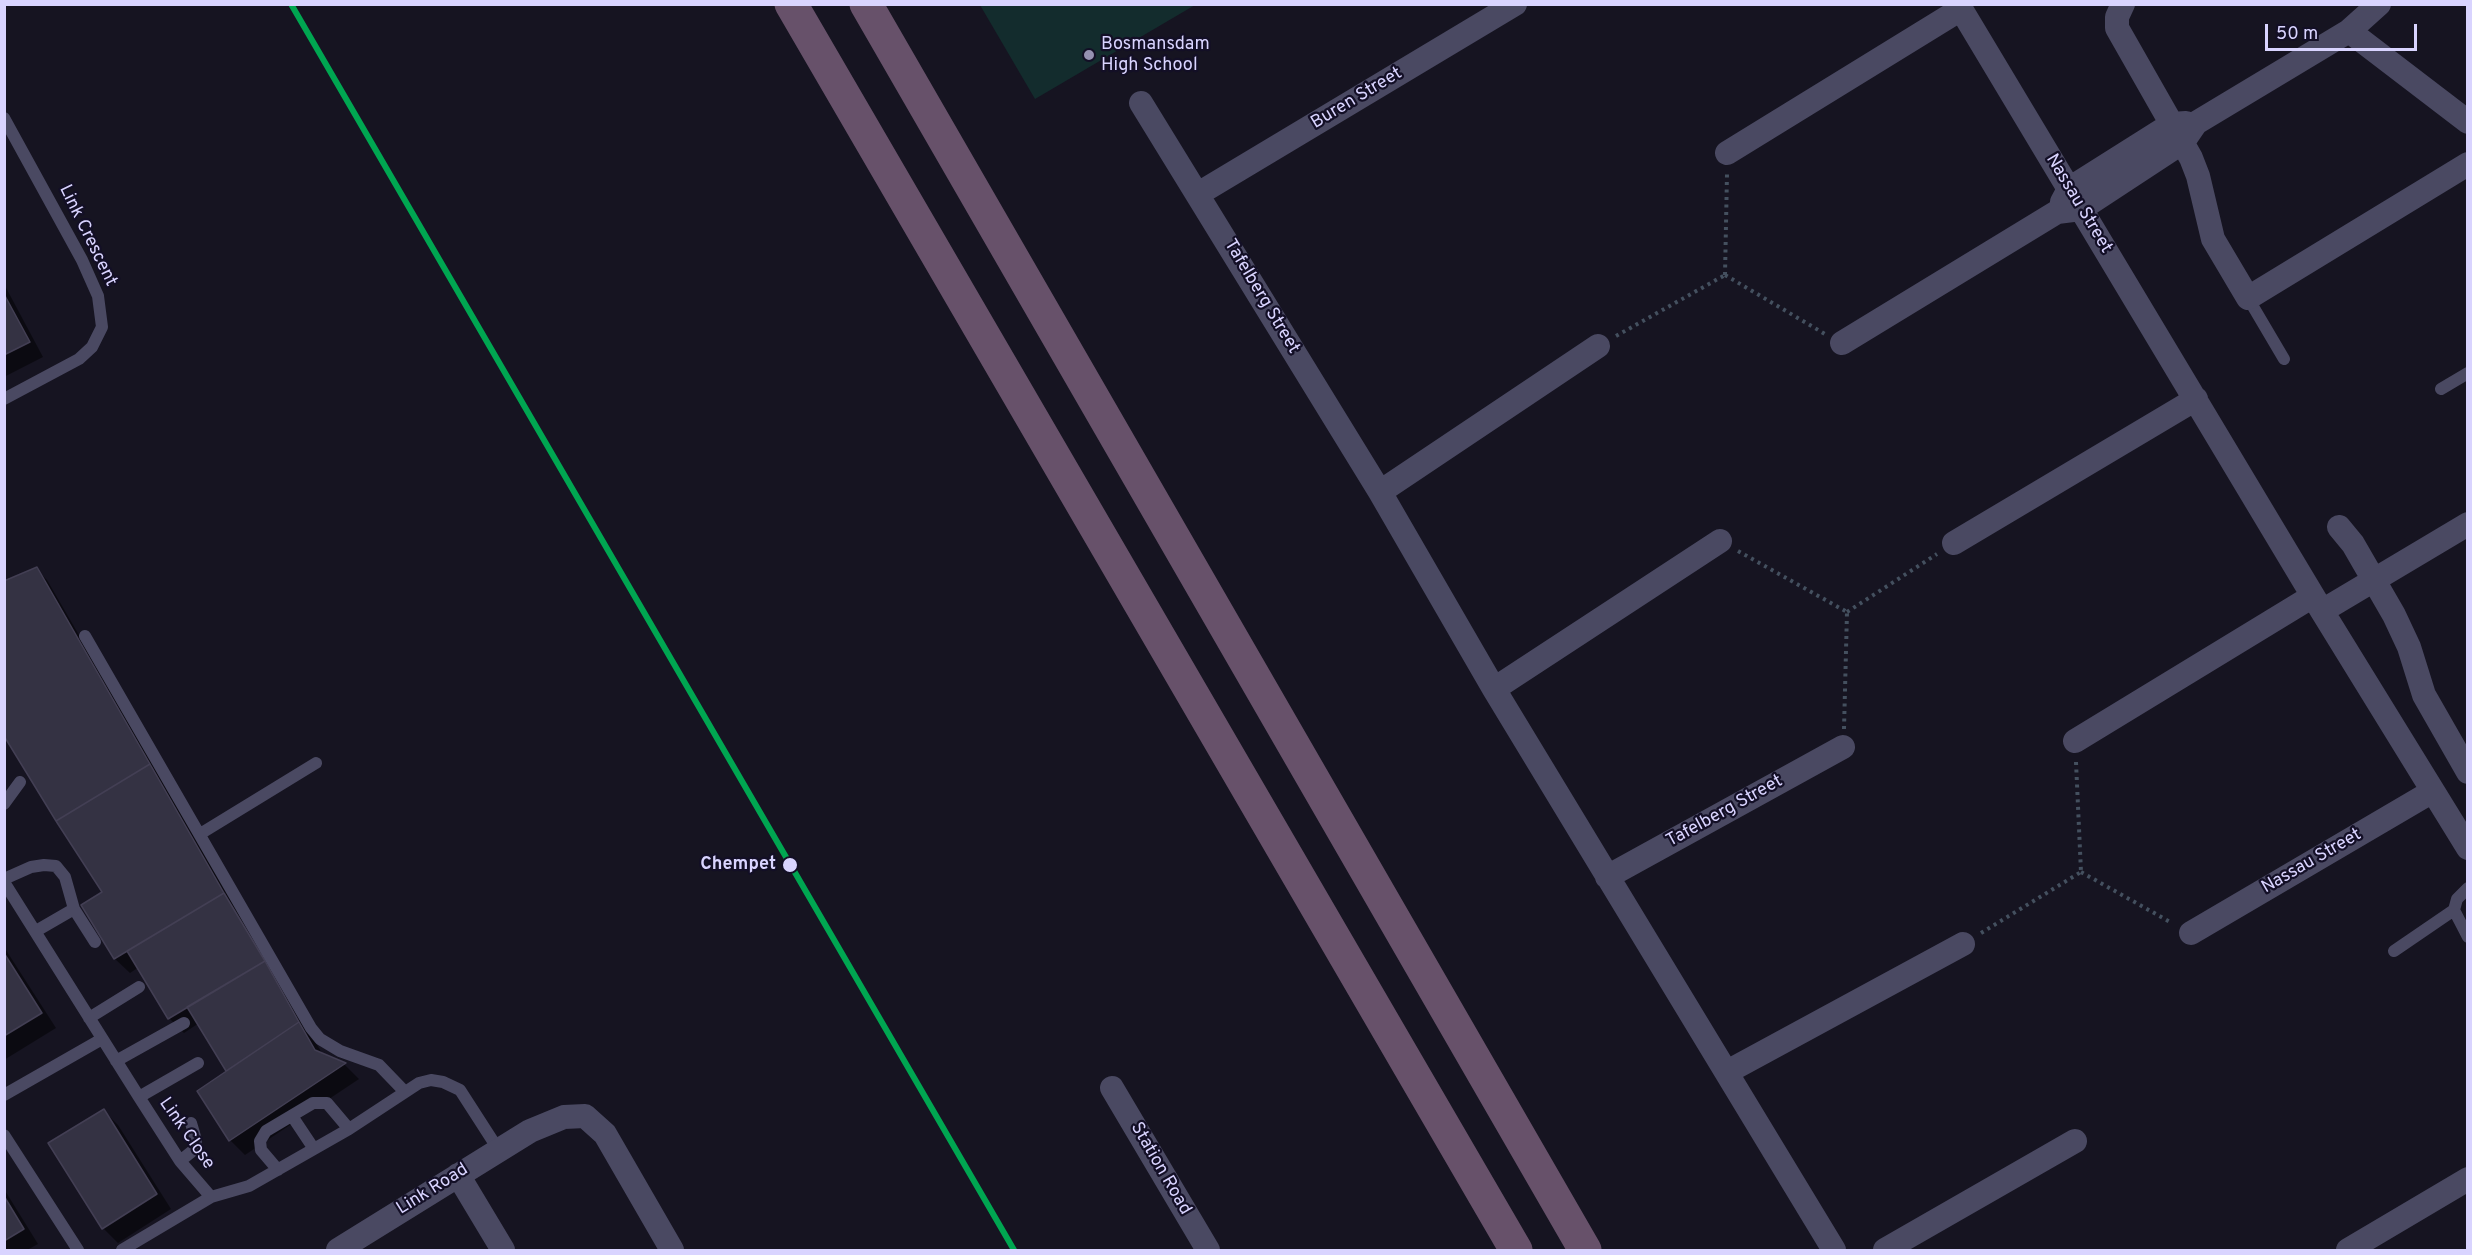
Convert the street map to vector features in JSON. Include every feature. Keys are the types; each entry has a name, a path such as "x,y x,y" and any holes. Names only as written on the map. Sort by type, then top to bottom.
{"highway":[{"path":"791,4 1516,1251"},
{"path":"866,4 1584,1251"}],"street":[{"name":"Buren Street","path":"1198,194 1515,4"},
{"path":"2123,4 2116,17 2117,28 2184,130 2213,239 2248,298 2468,164"},
{"path":"2075,199 2184,130 2349,31 2379,4"},
{"name":"Nassau Street","path":"1727,153 1960,7 2318,604 2468,848"},
{"path":"2349,31 2468,122"},
{"name":"Tafelberg Street","path":"1141,103 1380,492 1494,689 1834,1251"},
{"name":"Nassau Street","path":"1842,343 2075,199"},
{"path":"1380,492 1598,346"},
{"path":"1954,543 2196,399"},
{"path":"2075,741 2318,604 2374,580 2468,524"},
{"path":"2339,527 2394,615 2429,706 2468,772"},
{"path":"1494,689 1720,541"},
{"name":"Tafelberg Street","path":"1607,877 1843,747"},
{"name":"Nassau Street","path":"2191,933 2433,791"},
{"path":"1727,1072 1963,944"},
{"name":"Station Road","path":"1112,1088 1208,1251"},
{"name":"Link Road","path":"338,1251 530,1131 564,1117 585,1116 605,1134 672,1251"},
{"path":"1885,1251 2075,1141"},
{"path":"458,1175 503,1251"},
{"path":"2348,1251 2468,1179"}],"lane":[{"name":"Link Crescent","path":"4,118 82,260 98,296 102,327 92,347 79,359 4,399"},
{"path":"2248,298 2284,358"},
{"path":"2441,389 2468,373"},
{"path":"86,636 311,1028 320,1039 340,1051 379,1065 405,1092"},
{"path":"200,834 316,763"},
{"path":"4,804 20,782"},
{"path":"4,881 31,867 56,866 65,877 74,909 95,942"},
{"name":"Link Close","path":"4,881 180,1161 211,1197 249,1186 349,1129 419,1083 431,1080 443,1082 460,1090 498,1149"},
{"path":"2394,951 2454,910 2457,899 2468,888"},
{"path":"36,931 74,909"},
{"path":"2454,910 2468,937"},
{"path":"89,1018 139,987"},
{"path":"116,1062 184,1023"},
{"path":"4,1095 102,1039"},
{"path":"139,1098 198,1063"},
{"path":"278,1170 261,1150 261,1141 266,1131 313,1103 327,1103 349,1129"},
{"path":"292,1116 314,1149"},
{"path":"180,1161 195,1149 196,1140 191,1123"},
{"path":"4,1135 78,1251"},
{"path":"122,1251 211,1197"}],"path":[{"path":"1725,275 1727,153"},
{"path":"1725,275 1842,343"},
{"path":"1598,346 1725,275"},
{"path":"1720,541 1847,612"},
{"path":"1847,612 1954,543"},
{"path":"1843,747 1847,612"},
{"path":"2075,741 2081,872"},
{"path":"2081,872 2191,933"},
{"path":"1963,944 2081,872"}],"green space":[{"path":"980,5 1195,5 1035,99"}],"building":[{"path":"4,294 30,342 4,355"},
{"path":"37,567 150,764 56,821 4,736 4,581"},
{"path":"150,764 224,893 114,959 81,905 102,892 56,821"},
{"path":"224,893 265,961 168,1019 127,951"},
{"path":"4,953 42,1013 4,1036"},
{"path":"265,961 299,1022 226,1071 187,1007"},
{"path":"299,1022 315,1050 346,1063 229,1141 197,1091"},
{"path":"104,1109 157,1194 102,1229 48,1143"},
{"path":"4,1196 24,1229 4,1241"}],"transit line":[{"path":"291,4 1014,1250"}],"place":[{"name":"Bosmansdam High School","path":"1089,55"},
{"name":"Chempet","path":"790,865"}]}
